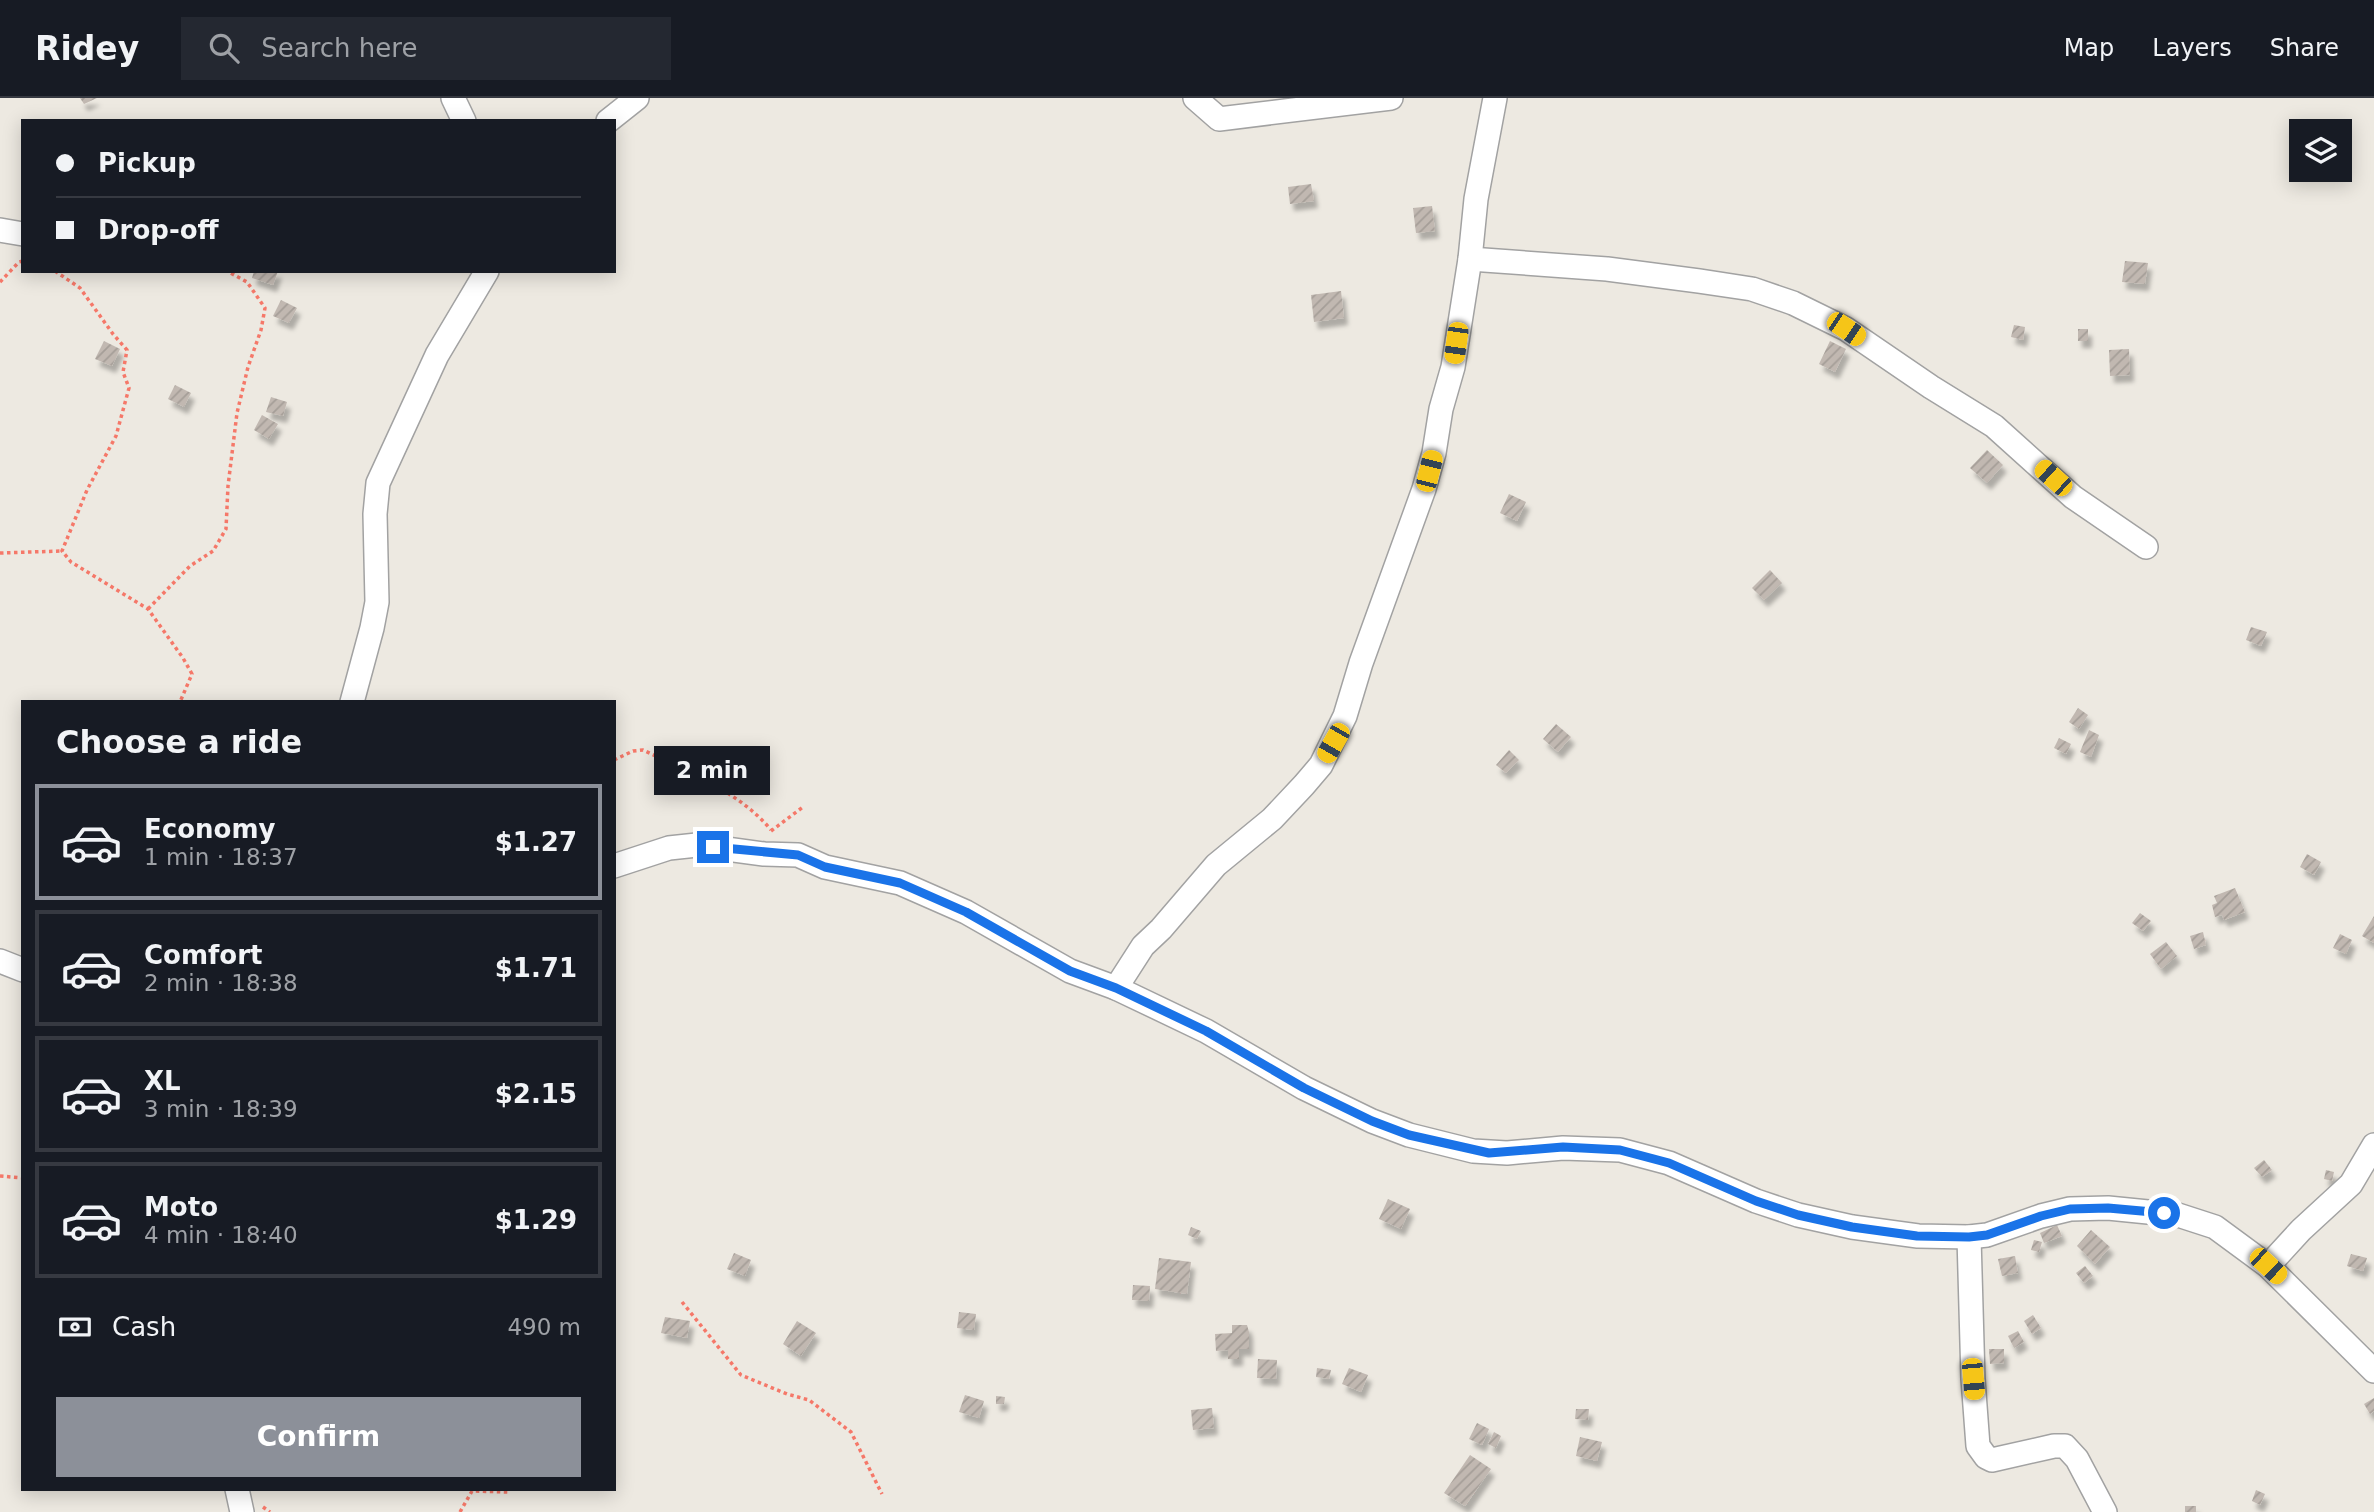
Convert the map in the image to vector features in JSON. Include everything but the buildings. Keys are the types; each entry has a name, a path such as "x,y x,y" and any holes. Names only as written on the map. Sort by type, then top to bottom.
{"street":[{"path":"453,98 463,119"},
{"path":"610,119 636,98"},
{"path":"1195,98 1219,119 1391,98"},
{"path":"1116,988 1143,946 1216,865 1272,819 1321,765 1345,716 1434,453 1441,409 1453,367 1470,259 1476,199 1496,98"},
{"path":"0,230 21,234"},
{"path":"1470,259 1607,269 1699,281 1752,289 1793,303 1846,329 1994,426 2073,497 2146,547"},
{"path":"352,700 377,602 375,514 378,483 437,355 486,273"},
{"path":"616,865 669,848 697,845 764,854 798,855 825,867 900,883 966,912 1070,971 1116,988 1206,1031 1304,1088 1372,1121 1409,1135 1489,1153 1563,1147 1620,1150 1669,1163 1756,1201 1798,1215 1852,1227 1917,1236 1987,1235 2070,1209 2108,1208 2178,1215 2215,1227 2268,1266 2374,1371"},
{"path":"0,961 21,969"},
{"path":"2268,1266 2301,1230 2351,1184 2374,1145"},
{"path":"1969,1237 1978,1447 1992,1460 2065,1446 2077,1460 2105,1512"},
{"path":"237,1491 242,1512"}],"path":[{"path":"0,282 21,262"},
{"path":"58,273 80,288 127,350 123,372 130,388 116,436 86,490 62,551"},
{"path":"148,609 190,566 214,551 226,529 237,413 265,308 247,282 231,273"},
{"path":"0,553 62,551"},
{"path":"62,551 71,562 148,609 192,674 181,700"},
{"path":"616,759 633,751 643,750 705,781 759,815 771,830"},
{"path":"764,854 771,830 803,807"},
{"path":"0,1176 21,1178"},
{"path":"682,1302 741,1374 787,1394 809,1400 851,1432 882,1494"},
{"path":"460,1512 472,1491 508,1492"}],"route":[{"path":"713,847 764,854 798,855 825,867 900,883 966,912 1070,971 1116,988 1206,1031 1304,1088 1372,1121 1409,1135 1489,1153 1563,1147 1636,1153 1669,1163 1756,1201 1798,1215 1852,1227 1917,1236 1948,1238 1987,1235 2070,1209 2108,1208 2164,1213"}]}
